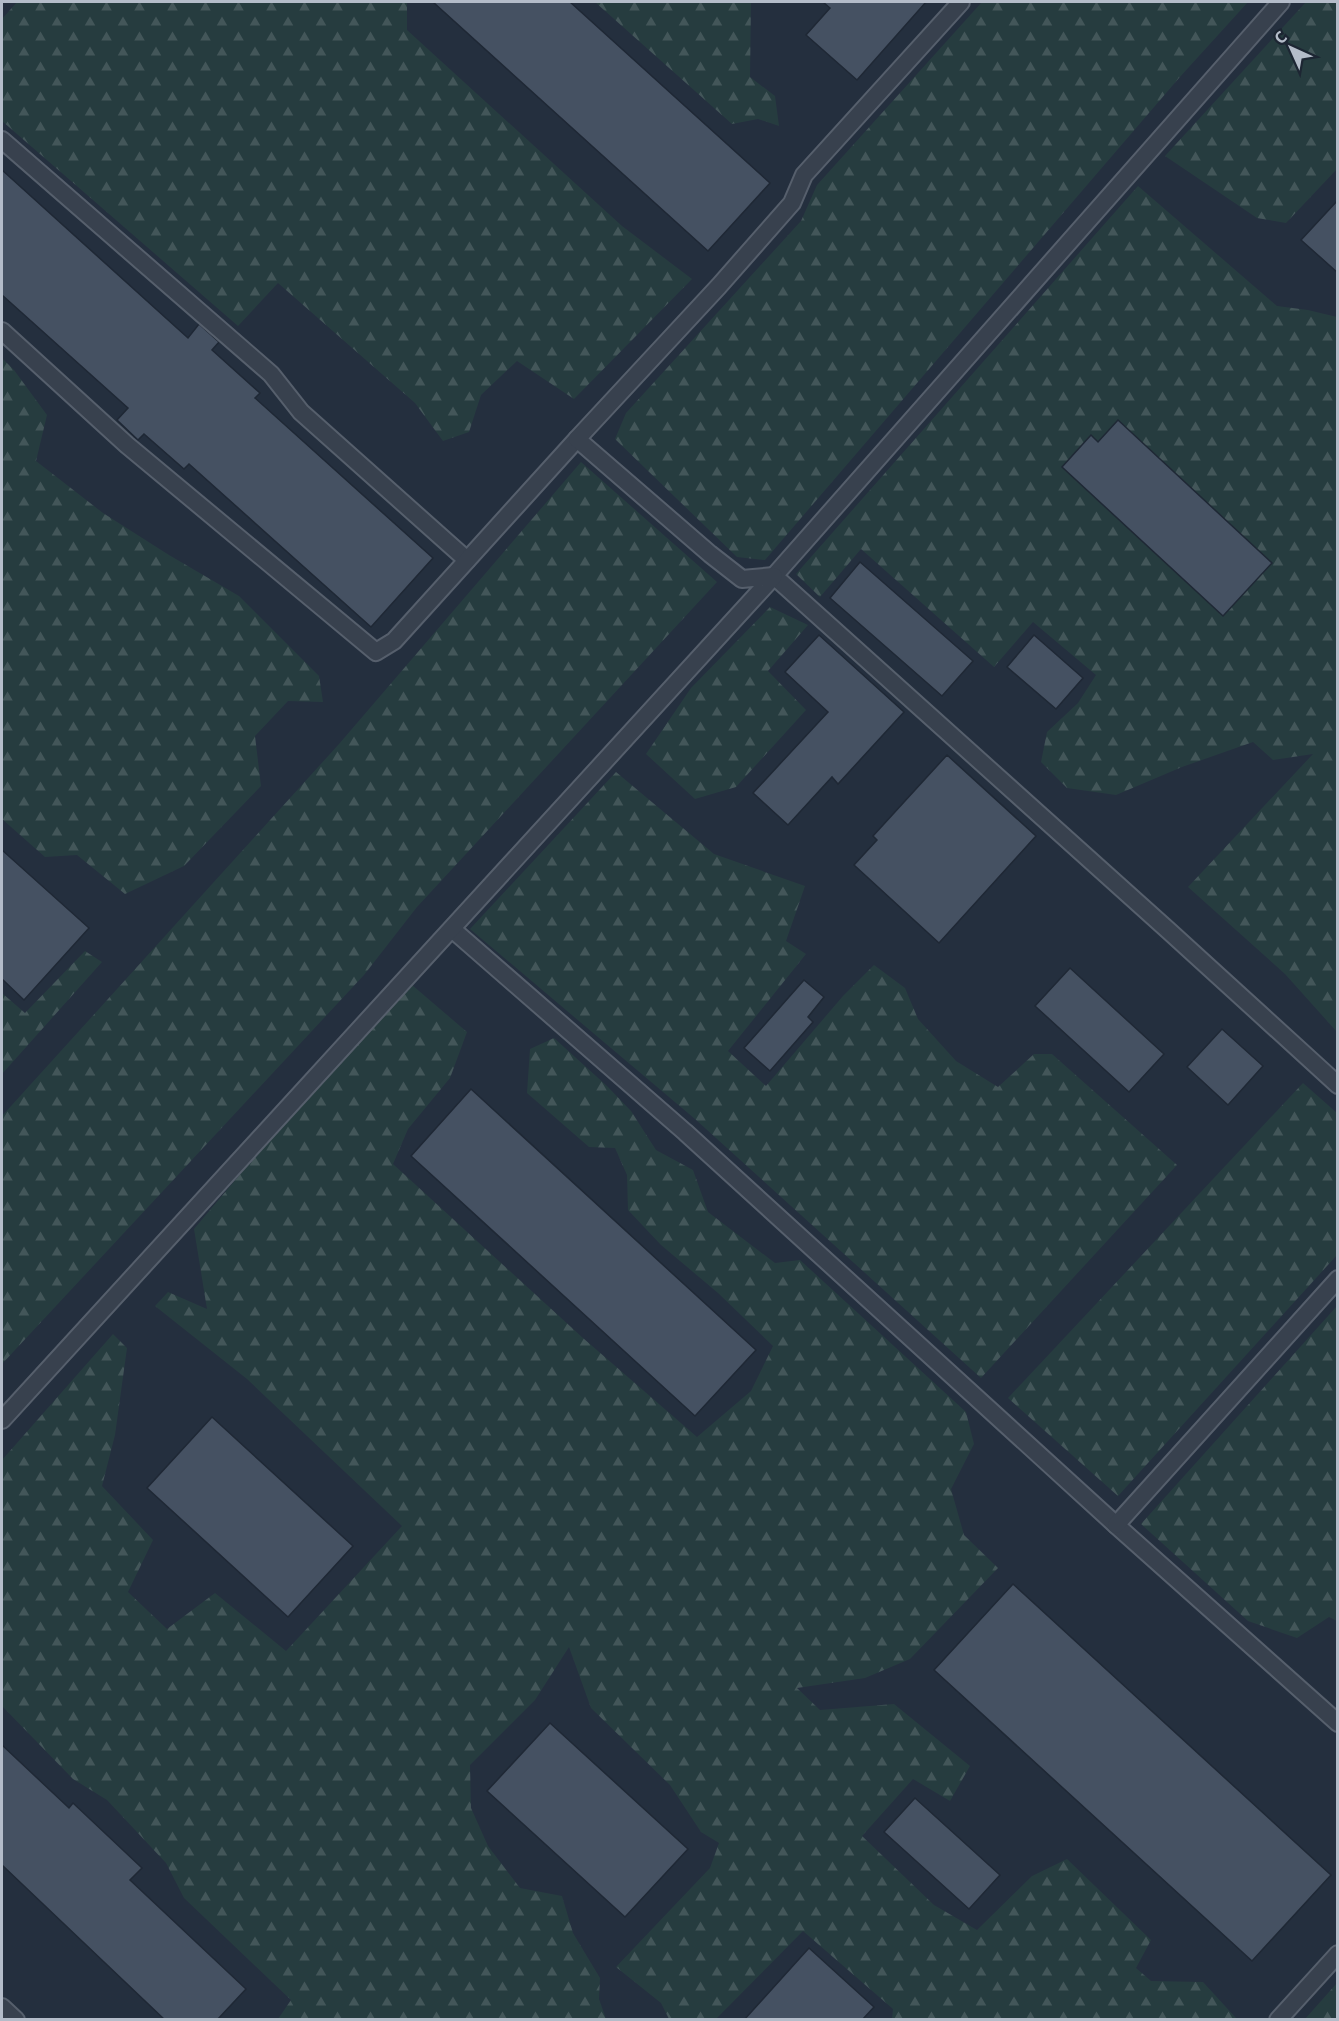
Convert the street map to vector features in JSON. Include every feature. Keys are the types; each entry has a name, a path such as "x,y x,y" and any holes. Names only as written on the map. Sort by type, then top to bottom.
{"lane":[{"path":"2,331 127,446 376,652 394,641 734,270 792,203 804,175 961,2"},
{"path":"2,1420 774,576 1281,2"},
{"path":"2,140 271,374 301,412 467,560"},
{"path":"578,438 710,554 742,579 774,576 1338,1085"},
{"path":"452,929 694,1140 1116,1525 1338,1723"},
{"path":"1116,1525 1338,1280"},
{"path":"1278,2019 1338,1954"},
{"path":"2,2007 15,2019"}],"green space":[{"path":"17,2 407,2 407,30 622,226 692,279 574,399 517,361 481,395 469,432 443,441 415,403 278,283 238,326 2,121 2,19"},
{"path":"595,2 751,2 750,77 775,96 779,126 758,119 732,124"},
{"path":"982,2 1248,2 1179,78 765,560 737,557 615,439 626,413 801,221 817,185"},
{"path":"1306,2 1337,2 1337,169 1286,223 1257,218 1165,156"},
{"path":"1138,186 1277,306 1337,317 1337,1032 1285,974 1188,887 1313,754 1273,760 1253,742 1182,767 1116,795 1067,788 1041,762 1047,732 1078,703 1096,675 1033,622 994,667 861,549 820,597 796,574"},
{"path":"2,358 14,370 47,415 36,461 103,513 239,596 319,676 323,702 288,701 255,736 261,786 184,866 125,894 77,855 45,857 2,819"},
{"path":"581,462 717,582 417,907 364,975 2,1364 2,1116 339,744"},
{"path":"770,607 808,625 768,671 806,710 736,787 695,799 646,754 691,688"},
{"path":"616,772 714,854 805,886 786,941 806,954 728,1051 766,1086 843,996 874,965 905,988 918,1019 956,1061 998,1087 1034,1054 1052,1054 1177,1165 981,1378 695,1119 470,929"},
{"path":"85,951 102,962 2,1074 2,993 25,1013"},
{"path":"405,979 467,1032 450,1078 408,1129 393,1164 583,1338 697,1437 751,1391 773,1346 718,1293 661,1245 628,1210 627,1175 615,1148 589,1147 527,1093 530,1049 554,1038 631,1111 656,1150 693,1170 708,1212 775,1263 800,1260 966,1412 974,1444 951,1489 964,1535 998,1568 910,1659 865,1678 797,1688 820,1710 894,1704 970,1766 950,1801 913,1779 862,1836 934,1905 977,1930 1032,1876 1067,1859 1151,1940 1136,1968 1151,1981 1203,1982 1236,2018 1235,2020 892,2019 893,2009 803,1931 716,2019 669,2019 661,2003 616,1967 710,1868 719,1843 701,1832 670,1785 591,1708 569,1647 535,1700 470,1765 471,1808 488,1846 520,1888 562,1896 573,1933 600,1978 599,1999 606,2019 278,2019 291,2000 184,1898 166,1863 107,1800 73,1779 2,1706 2,1460 113,1334 127,1348 115,1435 102,1486 153,1540 128,1592 167,1629 215,1593 286,1651 402,1526 247,1379 155,1306 168,1292 207,1309 194,1229"},
{"path":"1303,1083 1337,1113 1337,1255 1118,1496 1008,1398"},
{"path":"1337,1306 1337,1621 1329,1617 1297,1638 1248,1621 1141,1524"},
{"path":"1337,1983 1337,2019 1305,2019"}],"building":[{"path":"433,2 570,2 770,183 708,251"},
{"path":"823,2 926,2 857,80 806,35 830,8"},
{"path":"2,170 188,338 199,324 219,342 212,350 260,393 255,398 433,558 371,627 189,464 184,469 144,434 138,440 117,420 128,408 2,295"},
{"path":"1338,200 1338,273 1301,240"},
{"path":"1118,420 1272,563 1223,616 1062,467 1091,435 1098,442"},
{"path":"860,562 973,661 942,696 830,598"},
{"path":"819,635 904,712 838,784 832,777 788,825 753,793 828,712 785,672"},
{"path":"1034,635 1083,678 1056,709 1007,667"},
{"path":"947,755 1036,836 939,943 854,865 877,840 873,836"},
{"path":"2,850 89,928 24,1000 2,979"},
{"path":"1070,968 1164,1054 1129,1092 1035,1006"},
{"path":"804,980 824,997 808,1017 813,1022 770,1071 744,1048"},
{"path":"1222,1029 1263,1066 1228,1105 1187,1067"},
{"path":"471,1089 756,1350 695,1416 411,1156"},
{"path":"212,1417 353,1546 288,1617 147,1488"},
{"path":"1013,1584 1331,1875 1252,1961 934,1670"},
{"path":"550,1723 688,1849 625,1917 487,1791"},
{"path":"2,1745 69,1808 73,1803 142,1868 130,1880 246,1989 217,2020 165,2020 2,1865"},
{"path":"915,1798 1000,1875 969,1909 884,1832"},
{"path":"809,1948 874,2007 862,2020 744,2020"}]}
